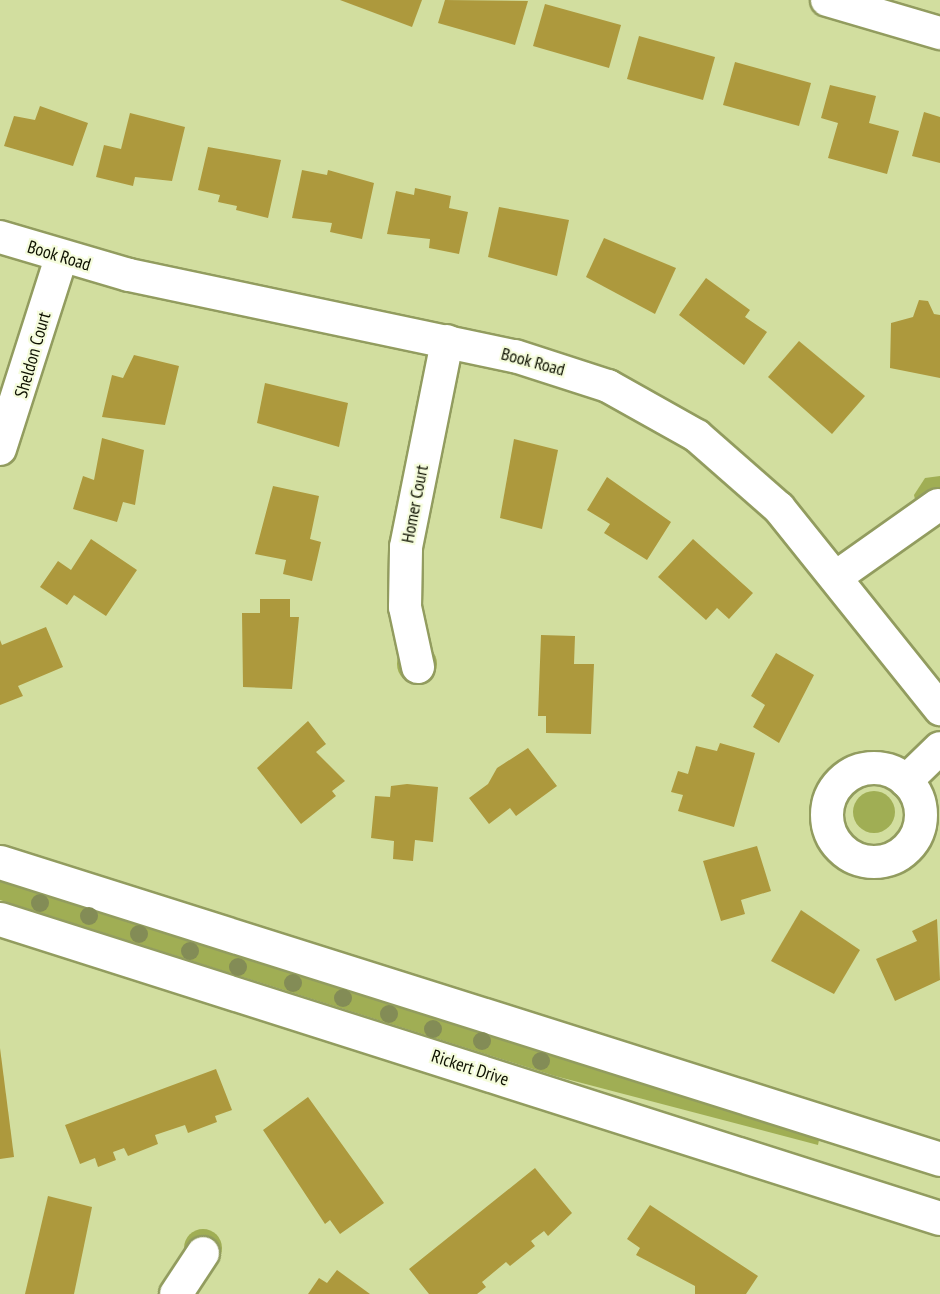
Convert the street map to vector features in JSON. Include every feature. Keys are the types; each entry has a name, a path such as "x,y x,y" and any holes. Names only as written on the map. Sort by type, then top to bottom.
{"street":[{"path":"827,0 940,33"},
{"name":"Book Road","path":"0,237 61,258 554,366 667,416 730,462 779,508 940,709"},
{"name":"Sheldon Court","path":"0,449 61,258"},
{"name":"Homer Court","path":"418,667 405,607 406,548 447,342"},
{"path":"836,577 938,506"},
{"path":"906,781 940,748"},
{"path":"0,862 940,1160"},
{"name":"Rickert Drive","path":"0,919 940,1218"},
{"path":"176,1294 202,1253"}],"green space":[{"path":"940,476 940,517 917,508 914,495 925,478"},
{"path":"417,644 425,645 431,650 436,656 436,672 431,678 425,683 417,684 409,683 403,678 398,672 397,664 398,656 403,650 409,645"},
{"path":"874,791 889,797 895,812 889,827 874,833 859,827 853,812 859,797"},
{"path":"0,878 441,1017 819,1140 818,1145 555,1076 0,900"},
{"path":"203,1229 217,1234 222,1248 217,1262 203,1267 189,1262 184,1248 189,1234"}],"building":[{"path":"340,0 422,0 412,27"},
{"path":"445,0 528,1 515,45 438,23"},
{"path":"545,4 621,25 609,68 533,46"},
{"path":"639,36 715,57 703,100 627,79"},
{"path":"735,62 811,83 799,126 723,105"},
{"path":"830,85 876,96 869,123 899,131 887,174 828,158 838,123 821,118"},
{"path":"40,106 88,123 73,166 4,146 14,116 35,120"},
{"path":"924,112 940,117 940,163 912,156"},
{"path":"130,113 185,127 172,181 135,177 133,186 96,177 104,145 121,149"},
{"path":"208,147 281,160 268,218 236,210 237,206 218,202 220,195 198,190"},
{"path":"302,170 327,175 328,170 374,183 362,239 330,232 332,223 292,218"},
{"path":"415,188 451,196 449,208 468,212 459,254 429,248 430,239 387,234 396,191 414,195"},
{"path":"499,207 569,220 557,276 488,257"},
{"path":"604,238 676,268 655,314 586,277"},
{"path":"706,278 750,310 745,317 767,332 744,365 679,315"},
{"path":"919,300 928,301 934,314 940,315 940,378 890,368 891,323 913,317"},
{"path":"799,341 865,396 832,434 768,377"},
{"path":"134,355 179,366 165,425 102,417 112,375 123,378"},
{"path":"265,383 348,403 339,447 257,423"},
{"path":"102,438 144,450 135,505 123,502 117,522 73,509 83,476 94,480"},
{"path":"514,439 558,450 542,529 500,518"},
{"path":"607,477 671,522 647,560 604,533 610,524 587,510"},
{"path":"273,486 319,496 310,539 321,542 312,581 283,574 286,560 255,554"},
{"path":"91,539 137,570 106,616 74,595 67,605 40,587 58,561 71,570"},
{"path":"693,539 753,593 729,619 717,608 706,620 658,577"},
{"path":"260,599 290,599 290,617 299,617 292,689 243,687 242,613 260,613"},
{"path":"46,627 63,667 18,686 23,696 0,705 0,640 2,645"},
{"path":"541,635 575,636 574,664 594,664 591,734 546,733 546,716 538,716"},
{"path":"776,653 814,675 779,743 753,727 765,705 751,696"},
{"path":"308,721 326,744 316,752 345,781 332,791 336,796 301,824 257,768"},
{"path":"720,743 755,753 734,827 678,811 683,795 671,792 678,771 688,774 696,746 717,751"},
{"path":"528,748 557,786 516,816 510,808 489,824 469,798 488,784 497,768"},
{"path":"407,784 438,787 433,842 415,840 413,861 393,859 394,841 371,838 375,796 390,797 391,786"},
{"path":"757,846 771,891 741,900 745,914 721,921 703,861"},
{"path":"801,910 860,950 834,994 771,961"},
{"path":"937,919 940,980 895,1001 876,959 917,941 912,931"},
{"path":"0,1048 14,1157 0,1159"},
{"path":"216,1069 232,1110 215,1116 217,1122 188,1133 185,1125 155,1135 158,1144 128,1156 124,1148 113,1152 116,1160 98,1167 95,1158 80,1164 65,1125"},
{"path":"308,1097 384,1203 340,1234 330,1220 325,1224 263,1130"},
{"path":"535,1168 572,1213 548,1236 544,1231 531,1241 535,1246 510,1266 506,1262 482,1282 486,1287 477,1294 429,1294 409,1269"},
{"path":"48,1196 92,1207 74,1294 25,1294"},
{"path":"650,1205 758,1276 746,1294 695,1294 695,1286 636,1255 640,1248 627,1239"},
{"path":"337,1270 370,1294 308,1294 319,1278 327,1283"}]}
